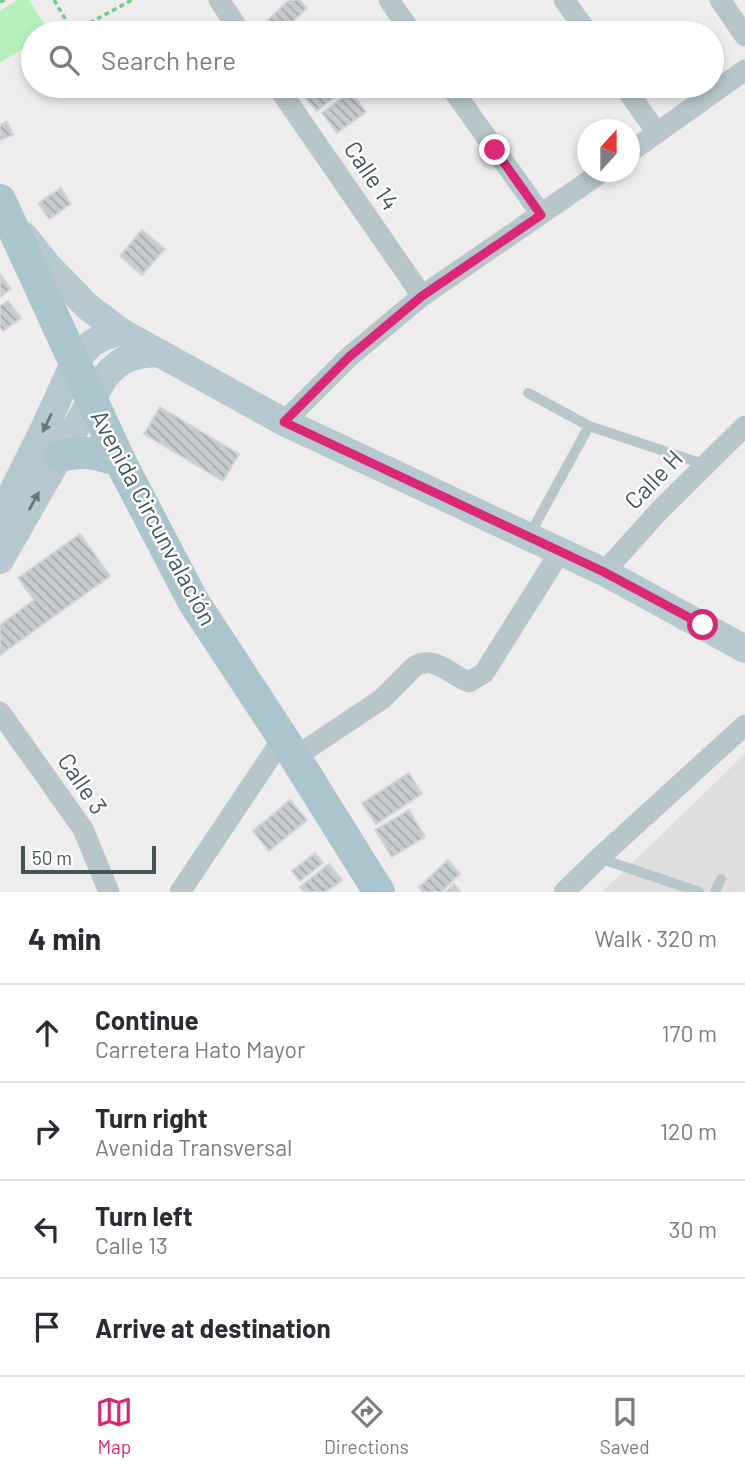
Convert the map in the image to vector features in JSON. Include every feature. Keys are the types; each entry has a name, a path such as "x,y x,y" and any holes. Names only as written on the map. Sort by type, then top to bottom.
{"main road":[{"name":"Avenida Circunvalación","path":"4,208 120,461 192,601 289,748 379,892"},
{"path":"59,456 79,451 120,461"}],"street":[{"path":"219,0 234,21"},
{"path":"389,0 404,21"},
{"path":"564,0 579,21"},
{"path":"720,0 745,36"},
{"path":"724,85 745,70"},
{"name":"Calle 14","path":"286,98 422,296"},
{"path":"458,98 541,215"},
{"path":"632,98 657,133"},
{"path":"640,145 706,98"},
{"path":"284,422 349,357 422,296 588,182"},
{"path":"4,208 48,266 88,307 121,332 284,422 604,572 745,649"},
{"path":"0,517 75,361 92,343 121,332"},
{"path":"0,560 104,378 121,361 133,356 160,353"},
{"name":"Calle H","path":"604,572 660,510 745,426"},
{"path":"180,892 289,748 382,699 415,666 422,663 433,662 469,682 484,673 560,552"},
{"name":"Calle 3","path":"0,712 83,829 109,892"},
{"path":"564,892 745,726"}],"lane":[{"path":"528,393 589,426 706,465"},
{"path":"529,536 589,426"},
{"path":"599,858 699,892"},
{"path":"715,892 720,879"}],"path":[{"path":"54,0 67,21"},
{"path":"93,21 132,0"}],"shaded area":[{"path":"745,754 745,892 602,892"}],"green space":[{"path":"17,0 29,0 42,21 21,21 21,50 0,63 0,11"}],"building":[{"path":"289,0 300,0 307,8 293,21 267,21"},
{"path":"305,98 333,98 317,111"},
{"path":"343,98 356,98 366,112 337,133 322,113"},
{"path":"7,122 13,135 0,140 0,125"},
{"path":"61,188 71,204 49,219 38,203"},
{"path":"142,230 165,249 142,275 120,256"},
{"path":"0,276 11,289 0,297"},
{"path":"8,301 21,318 3,331 0,328 0,306"},
{"path":"160,407 239,454 223,481 144,434"},
{"path":"80,534 110,576 0,655 0,625 34,600 18,578"},
{"path":"409,773 422,794 376,824 362,803"},
{"path":"290,800 307,820 269,851 253,831"},
{"path":"409,810 425,837 392,857 375,830"},
{"path":"315,853 323,863 300,881 292,871"},
{"path":"448,860 460,874 441,892 423,892 419,887"},
{"path":"329,864 342,880 326,892 304,892 300,887"},
{"path":"454,884 461,892 446,892"}],"route":[{"path":"495,150 541,215 422,296 349,357 284,422 604,572 703,625"}]}
